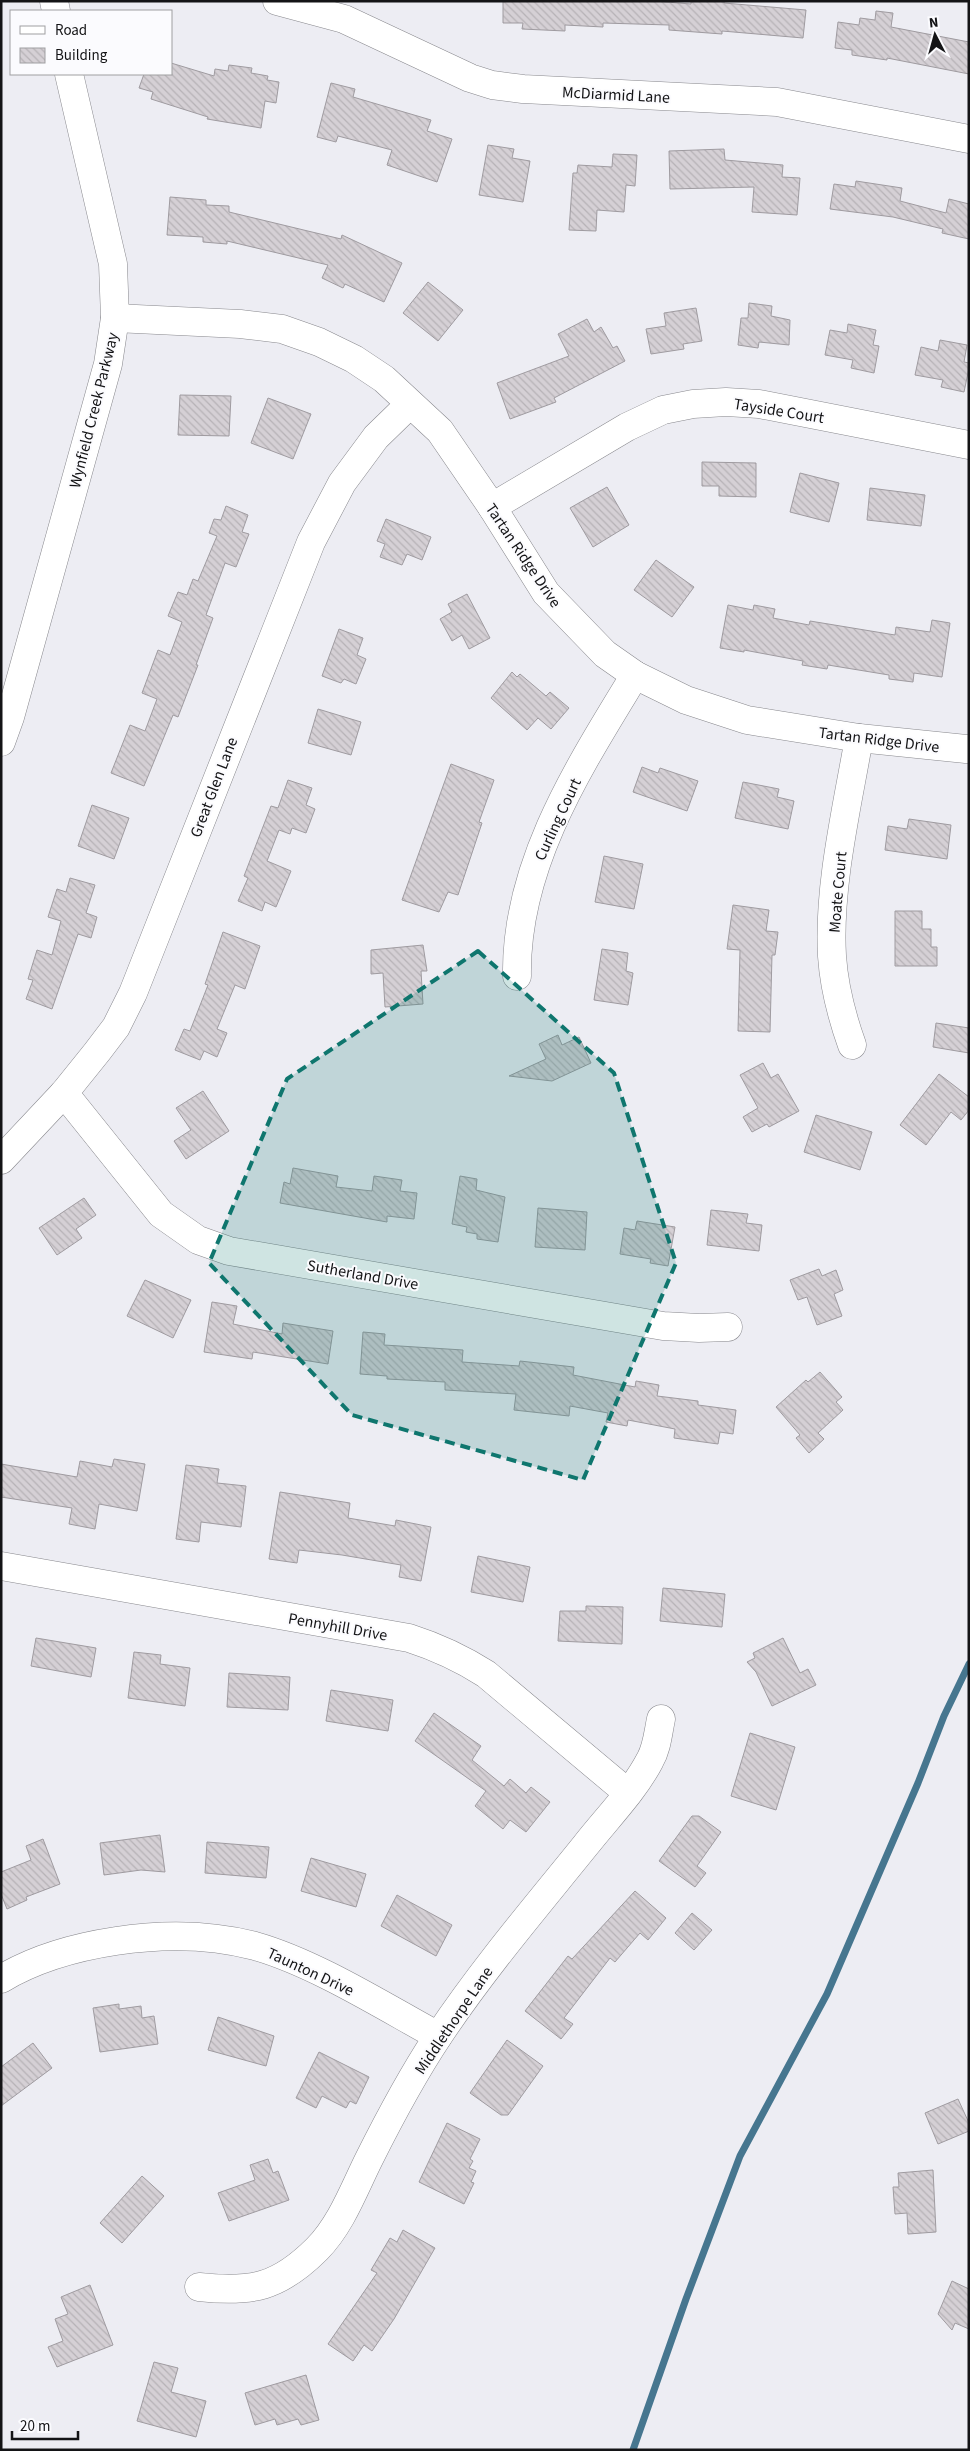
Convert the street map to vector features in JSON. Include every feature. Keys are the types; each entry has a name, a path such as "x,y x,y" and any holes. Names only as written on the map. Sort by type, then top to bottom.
{"street":[{"name":"McDiarmid Lane","path":"277,1 326,7 344,19 470,78 492,85 532,89 777,102 969,140"},
{"name":"Wynfield Creek Parkway","path":"1,742 10,717 108,364 115,318 113,264 69,75"},
{"name":"Tartan Ridge Drive","path":"115,318 240,324 282,329 319,342 354,360 384,380 440,431 546,593 605,654 635,675 717,711 747,720 859,738 966,749"},
{"name":"Tayside Court","path":"492,508 627,426 663,410 693,404 726,402 759,404 969,445"},
{"name":"Great Glen Lane","path":"1,1160 64,1093 116,1027 133,993 310,542 342,483 376,437 410,404"},
{"name":"Curling Court","path":"517,976 516,948 520,922 535,864 562,802 635,675"},
{"name":"Moate Court","path":"852,1045 838,995 832,956 834,887 859,738"},
{"name":"Sutherland Drive","path":"64,1093 161,1214 198,1240 229,1251 663,1326 728,1327"},
{"name":"Pennyhill Drive","path":"1,1566 408,1638 438,1647 486,1674 628,1793"},
{"name":"Middlethorpe Lane","path":"199,2288 221,2290 265,2286 291,2273 318,2248 346,2206 382,2134 438,2036 496,1957 628,1793 650,1761 655,1750 661,1720"},
{"name":"Taunton Drive","path":"1,1979 47,1958 91,1944 148,1936 180,1936 226,1940 255,1946 294,1960 438,2036"}],"highlighted area":[{"path":"478,951 614,1073 676,1263 583,1480 352,1415 209,1263 287,1079"}],"building":[{"path":"503,1 654,1 691,4 691,1 724,1 724,3 806,10 803,38 722,31 722,34 669,30 669,25 603,23 603,27 565,25 565,31 522,29 523,23 503,23"},
{"path":"876,11 893,13 891,27 969,42 969,74 887,58 887,60 852,55 852,50 835,48 838,22 859,25 860,18 875,20"},
{"path":"172,63 214,76 215,69 228,71 229,65 252,68 251,73 268,76 267,80 279,82 276,103 265,101 261,128 207,119 208,117 151,99 153,92 139,88 144,75 172,75"},
{"path":"331,83 355,89 353,97 431,120 427,131 452,139 437,182 387,165 392,150 338,136 336,142 317,137"},
{"path":"488,145 514,149 512,158 530,161 523,202 479,195"},
{"path":"724,149 725,160 783,165 782,177 800,178 797,215 752,212 754,187 670,189 669,151"},
{"path":"613,154 637,155 635,186 626,185 624,212 597,210 596,231 569,230 573,173 577,173 578,165 612,167"},
{"path":"856,181 902,188 900,201 946,213 949,199 969,204 969,239 942,233 943,229 893,217 830,209 834,184 855,187"},
{"path":"170,197 206,200 206,205 229,206 229,212 341,239 342,235 402,263 384,302 345,284 343,288 322,278 328,265 227,241 227,244 203,242 203,237 167,235"},
{"path":"428,282 463,310 438,341 403,313"},
{"path":"749,303 772,306 771,316 790,320 789,345 759,342 758,348 738,345 741,318 748,318"},
{"path":"696,308 702,341 683,344 684,349 651,354 646,329 666,326 664,313"},
{"path":"587,319 594,332 601,327 613,348 617,346 625,361 554,398 556,402 510,419 497,383 569,356 558,334"},
{"path":"848,324 876,330 873,345 879,346 874,373 851,368 853,360 825,355 830,330 847,333"},
{"path":"940,340 967,345 964,362 969,363 969,368 964,392 941,387 943,380 915,375 921,347 938,351"},
{"path":"180,395 231,396 229,436 178,435"},
{"path":"268,398 311,414 293,459 251,443"},
{"path":"702,462 756,463 756,497 719,496 719,486 702,486"},
{"path":"800,473 839,483 829,522 790,512"},
{"path":"607,487 629,525 593,547 570,508"},
{"path":"870,488 925,495 921,526 867,520"},
{"path":"226,506 248,515 242,532 249,534 236,567 225,563 206,615 213,618 196,665 198,665 178,717 173,715 144,786 111,773 130,725 145,731 157,699 142,693 158,650 170,655 182,622 168,616 178,592 187,595 193,579 198,581 217,536 209,533 214,519 221,520"},
{"path":"386,519 431,537 422,560 407,554 402,565 380,557 385,544 377,541"},
{"path":"656,560 694,587 672,617 634,590"},
{"path":"467,594 490,638 469,649 462,635 452,641 440,619 452,612 448,604"},
{"path":"728,605 753,610 754,605 775,609 773,618 809,625 810,621 895,635 896,627 930,632 932,620 950,623 942,677 914,673 913,682 889,679 889,675 828,665 827,669 802,665 803,661 744,650 744,652 720,648"},
{"path":"339,629 363,638 357,655 366,659 356,684 344,679 341,683 322,676"},
{"path":"512,672 517,677 520,674 546,696 550,692 569,708 551,729 538,718 527,730 491,698"},
{"path":"318,709 361,722 351,755 308,743"},
{"path":"451,764 494,780 479,822 482,823 458,895 448,892 439,912 402,900"},
{"path":"642,767 658,773 660,768 698,781 687,811 633,792"},
{"path":"288,780 312,788 306,805 315,809 306,833 292,828 290,834 279,830 267,861 291,871 276,907 265,902 262,911 238,901 248,878 244,876 271,806 278,808"},
{"path":"743,782 779,789 777,797 794,801 788,829 735,818"},
{"path":"92,805 129,818 114,859 78,846"},
{"path":"909,819 951,825 947,859 885,850 888,826 907,829"},
{"path":"604,856 643,864 634,909 595,902"},
{"path":"70,878 95,885 86,913 97,917 91,938 78,934 52,1009 26,999 33,980 28,979 37,950 52,955 61,921 48,917 57,889 66,892"},
{"path":"733,905 769,910 766,931 778,932 775,955 772,955 770,1032 738,1031 740,950 727,949"},
{"path":"895,911 922,911 922,929 931,929 931,947 937,947 937,966 895,966"},
{"path":"223,932 260,946 245,989 235,985 217,1029 227,1033 217,1057 204,1051 200,1060 175,1050 184,1029 190,1031 208,985 205,984"},
{"path":"423,945 427,971 421,971 423,1004 385,1007 383,973 371,974 371,950"},
{"path":"602,949 628,953 626,971 633,973 628,1005 594,1000"},
{"path":"936,1023 969,1028 969,1053 933,1047"},
{"path":"558,1035 562,1045 579,1037 591,1063 552,1081 509,1076 546,1059 539,1044"},
{"path":"763,1063 771,1078 778,1074 799,1111 769,1127 767,1124 752,1132 743,1117 758,1108 740,1075"},
{"path":"939,1074 969,1097 969,1110 961,1120 951,1112 926,1145 900,1125"},
{"path":"203,1091 229,1131 186,1159 174,1141 191,1130 176,1108"},
{"path":"816,1115 872,1132 860,1170 804,1152"},
{"path":"293,1168 338,1176 336,1187 372,1191 374,1176 402,1180 400,1191 417,1193 414,1219 387,1216 387,1222 280,1203 284,1182 290,1184"},
{"path":"460,1176 477,1179 476,1190 505,1197 498,1242 477,1239 477,1234 466,1232 467,1227 452,1224"},
{"path":"84,1198 96,1215 76,1229 82,1238 57,1255 39,1228"},
{"path":"538,1208 587,1212 585,1250 535,1247"},
{"path":"711,1210 748,1214 746,1223 762,1225 759,1251 707,1245"},
{"path":"637,1221 675,1227 668,1266 650,1263 651,1259 620,1254 624,1228 635,1230"},
{"path":"819,1269 822,1276 836,1270 843,1290 834,1294 842,1316 817,1325 807,1297 798,1300 790,1280"},
{"path":"145,1280 191,1300 173,1338 127,1316"},
{"path":"212,1302 237,1306 233,1324 282,1334 283,1323 333,1331 328,1364 253,1352 252,1359 204,1352"},
{"path":"363,1332 385,1334 384,1345 463,1350 462,1362 519,1366 520,1361 574,1367 573,1375 635,1387 636,1381 659,1385 657,1396 698,1401 698,1405 736,1410 733,1434 720,1432 718,1444 674,1438 675,1429 628,1420 627,1426 606,1422 608,1413 570,1406 569,1416 514,1410 516,1394 445,1390 445,1382 387,1379 387,1376 360,1374"},
{"path":"820,1372 842,1397 836,1402 843,1410 818,1433 824,1439 809,1453 796,1438 800,1435 776,1407 806,1380 808,1382"},
{"path":"114,1459 145,1464 137,1511 99,1504 95,1529 69,1524 72,1508 1,1497 1,1464 77,1477 80,1461 112,1467"},
{"path":"186,1465 219,1469 217,1483 246,1486 241,1527 201,1522 199,1542 176,1539"},
{"path":"280,1492 350,1503 348,1518 395,1526 396,1520 431,1527 421,1581 399,1577 401,1565 342,1555 299,1550 297,1563 269,1559"},
{"path":"478,1556 530,1567 523,1602 471,1592"},
{"path":"663,1588 725,1594 722,1627 660,1621"},
{"path":"586,1606 623,1607 622,1644 558,1641 560,1611 586,1611"},
{"path":"36,1638 96,1648 91,1677 31,1666"},
{"path":"783,1638 800,1673 808,1669 816,1685 772,1706 756,1672 747,1662 755,1658 753,1653"},
{"path":"134,1652 161,1655 160,1664 190,1668 185,1706 128,1698"},
{"path":"229,1673 290,1677 288,1710 227,1707"},
{"path":"331,1690 393,1700 388,1731 326,1721"},
{"path":"434,1713 481,1746 472,1760 504,1786 510,1779 526,1793 531,1787 550,1802 526,1832 510,1820 503,1829 475,1806 486,1791 415,1741"},
{"path":"750,1733 795,1747 776,1810 731,1796"},
{"path":"692,1816 699,1816 721,1832 697,1866 706,1873 695,1887 659,1861"},
{"path":"160,1835 165,1872 141,1870 104,1875 100,1843"},
{"path":"43,1839 60,1884 26,1897 27,1900 7,1909 1,1894 1,1872 31,1860 26,1846"},
{"path":"207,1842 269,1847 266,1878 205,1873"},
{"path":"311,1858 366,1874 356,1907 301,1891"},
{"path":"635,1891 666,1918 648,1940 640,1933 615,1962 610,1958 564,2018 573,2024 561,2039 525,2011 568,1956 572,1959"},
{"path":"397,1895 452,1925 436,1956 381,1926"},
{"path":"692,1913 712,1930 694,1950 675,1933"},
{"path":"119,2004 119,2009 141,2006 142,2018 154,2016 158,2044 100,2052 93,2008"},
{"path":"218,2017 274,2036 266,2066 208,2050"},
{"path":"507,2040 543,2066 508,2115 501,2115 470,2093"},
{"path":"33,2043 52,2068 1,2106 1,2067"},
{"path":"319,2052 369,2077 356,2104 350,2101 346,2108 322,2096 316,2108 296,2098"},
{"path":"958,2099 969,2123 969,2131 938,2144 925,2113"},
{"path":"447,2123 480,2139 470,2159 473,2161 469,2168 476,2171 471,2182 474,2183 464,2204 419,2182"},
{"path":"268,2159 273,2173 278,2171 289,2200 229,2221 218,2193 255,2180 250,2165"},
{"path":"933,2170 936,2232 908,2234 907,2213 895,2214 893,2187 899,2187 898,2173"},
{"path":"142,2176 164,2196 122,2243 100,2223"},
{"path":"403,2230 435,2248 394,2319 372,2351 364,2345 353,2361 328,2344 377,2273 371,2270 390,2238 397,2242"},
{"path":"952,2281 969,2289 969,2329 955,2323 952,2330 938,2314"},
{"path":"90,2285 113,2345 57,2367 48,2347 63,2341 55,2319 68,2314 61,2297"},
{"path":"154,2362 178,2368 171,2392 206,2401 196,2437 137,2421"},
{"path":"306,2375 319,2420 301,2425 298,2419 277,2425 275,2419 255,2425 245,2393"}],"waterway":[{"path":"633,2450 686,2299 740,2156 827,1994 918,1783 944,1716 969,1664"}]}
